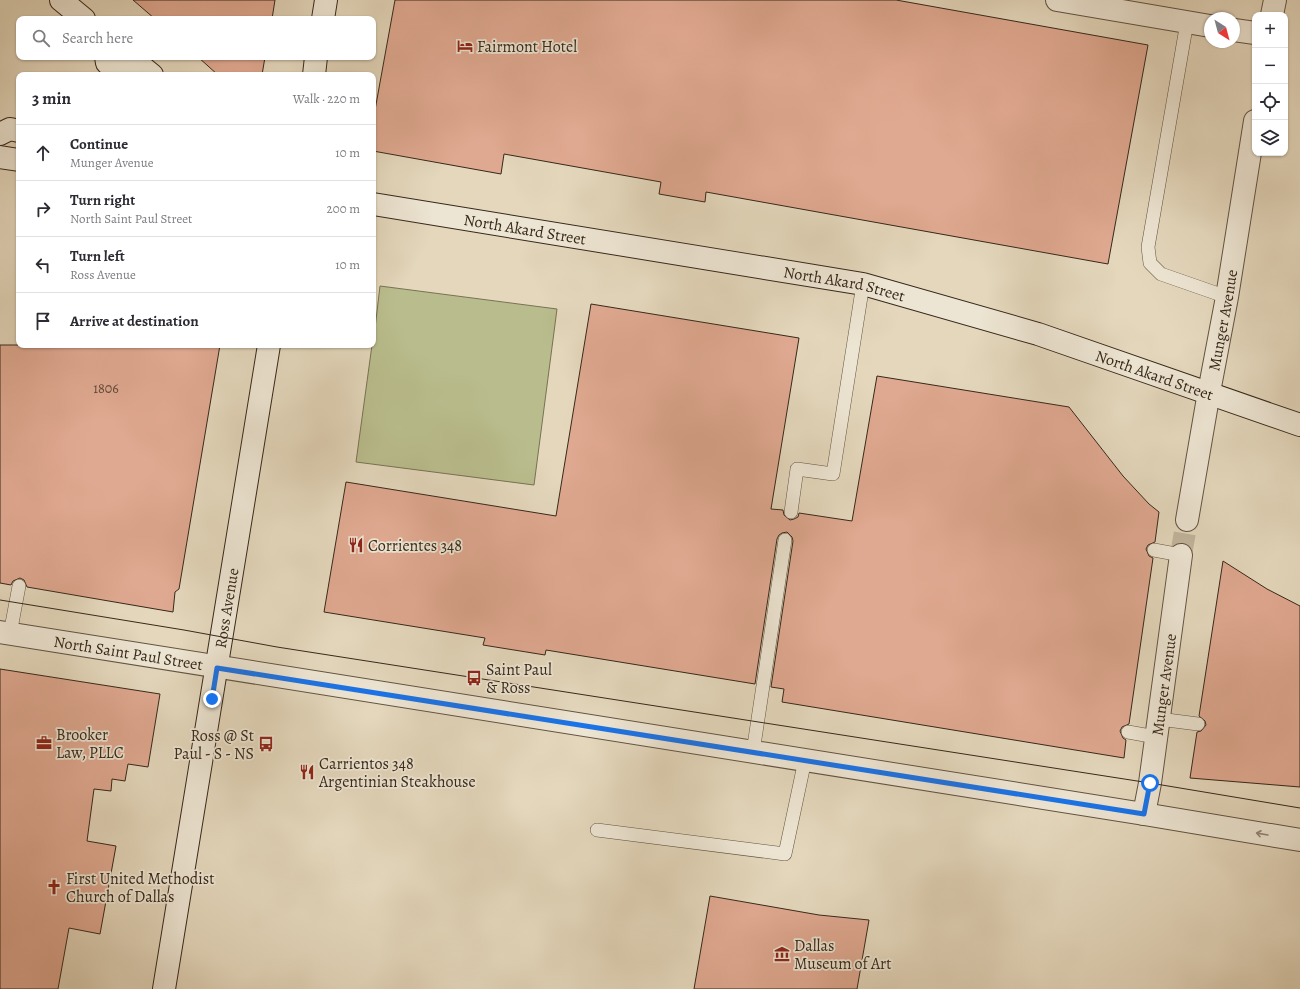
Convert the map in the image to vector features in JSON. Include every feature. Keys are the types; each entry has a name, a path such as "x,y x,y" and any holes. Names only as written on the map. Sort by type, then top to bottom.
{"street":[{"path":"61,0 80,16"},
{"path":"323,16 326,0"},
{"path":"1057,0 1084,2 1204,25"},
{"path":"1272,12 1274,0"},
{"path":"1240,31 1252,33"},
{"path":"106,60 107,63 118,72"},
{"path":"134,60 148,72"},
{"path":"314,72 316,60"},
{"path":"0,134 10,129 16,130"},
{"name":"Munger Avenue","path":"1187,520 1227,297 1252,140"},
{"path":"0,157 16,160"},
{"name":"North Akard Street","path":"376,204 862,284 1038,334 1209,392 1300,425"},
{"name":"Ross Avenue","path":"164,989 269,348"},
{"name":"Munger Avenue","path":"1144,814 1182,555"},
{"name":"North Saint Paul Street","path":"5,633 1300,840"}],"lane":[{"path":"1187,22 1148,247 1148,255 1150,263 1161,274 1227,297"},
{"path":"791,512 797,469 833,474 862,284"},
{"path":"754,752 785,540"},
{"path":"1154,550 1182,555"},
{"path":"5,633 19,586"},
{"path":"1128,732 1198,724"},
{"path":"597,830 785,854 805,760"}],"green space":[{"path":"380,286 557,309 534,485 356,462 372,348 376,348 376,320"}],"building":[{"path":"133,0 275,0 272,16 152,16"},
{"path":"395,0 896,0 1148,45 1108,264 706,192 705,202 659,194 661,182 504,154 501,174 376,152 376,104"},
{"path":"201,60 264,60 262,72 215,72"},
{"path":"591,304 799,338 771,509 783,510 784,515 790,520 798,517 799,513 852,521 877,376 1069,407 1123,476 1149,504 1159,512 1155,542 1148,545 1146,549 1149,556 1153,558 1129,724 1122,727 1120,731 1123,738 1126,740 1124,758 782,702 784,689 771,687 793,541 792,537 787,532 779,535 777,539 755,684 546,650 545,655 483,645 485,638 324,612 346,482 556,516"},
{"path":"0,345 16,345 16,348 219,348 179,589 175,592 173,612 27,587 24,580 20,578 13,581 11,585 0,583"},
{"path":"1223,561 1267,589 1300,606 1300,787 1190,778 1197,732 1201,731 1206,725 1205,721 1199,716"},
{"path":"0,669 160,694 148,767 128,764 125,781 112,779 111,791 94,789 87,841 116,846 100,934 69,928 58,989 0,989"},
{"name":"Dallas Museum of Art","path":"710,896 819,915 869,920 857,989 694,989"}],"tunnel":[{"path":"1181,555 1187,520"}],"tram line":[{"path":"0,600 184,630 277,647 1150,783 1300,808"}],"place":[{"name":"Fairmont Hotel","path":"465,46"},
{"name":"Corrientes 348","path":"356,545"},
{"name":"Saint Paul & Ross","path":"474,678"},
{"name":"Brooker Law, PLLC","path":"44,743"},
{"name":"Ross @ St Paul - S - NS","path":"266,744"},
{"name":"Carrientos 348 Argentinian Steakhouse","path":"307,772"},
{"name":"First United Methodist Church of Dallas","path":"54,887"},
{"name":"Dallas Museum of Art","path":"782,954"}],"route":[{"path":"212,699 217,668 1144,814 1150,783"}]}
